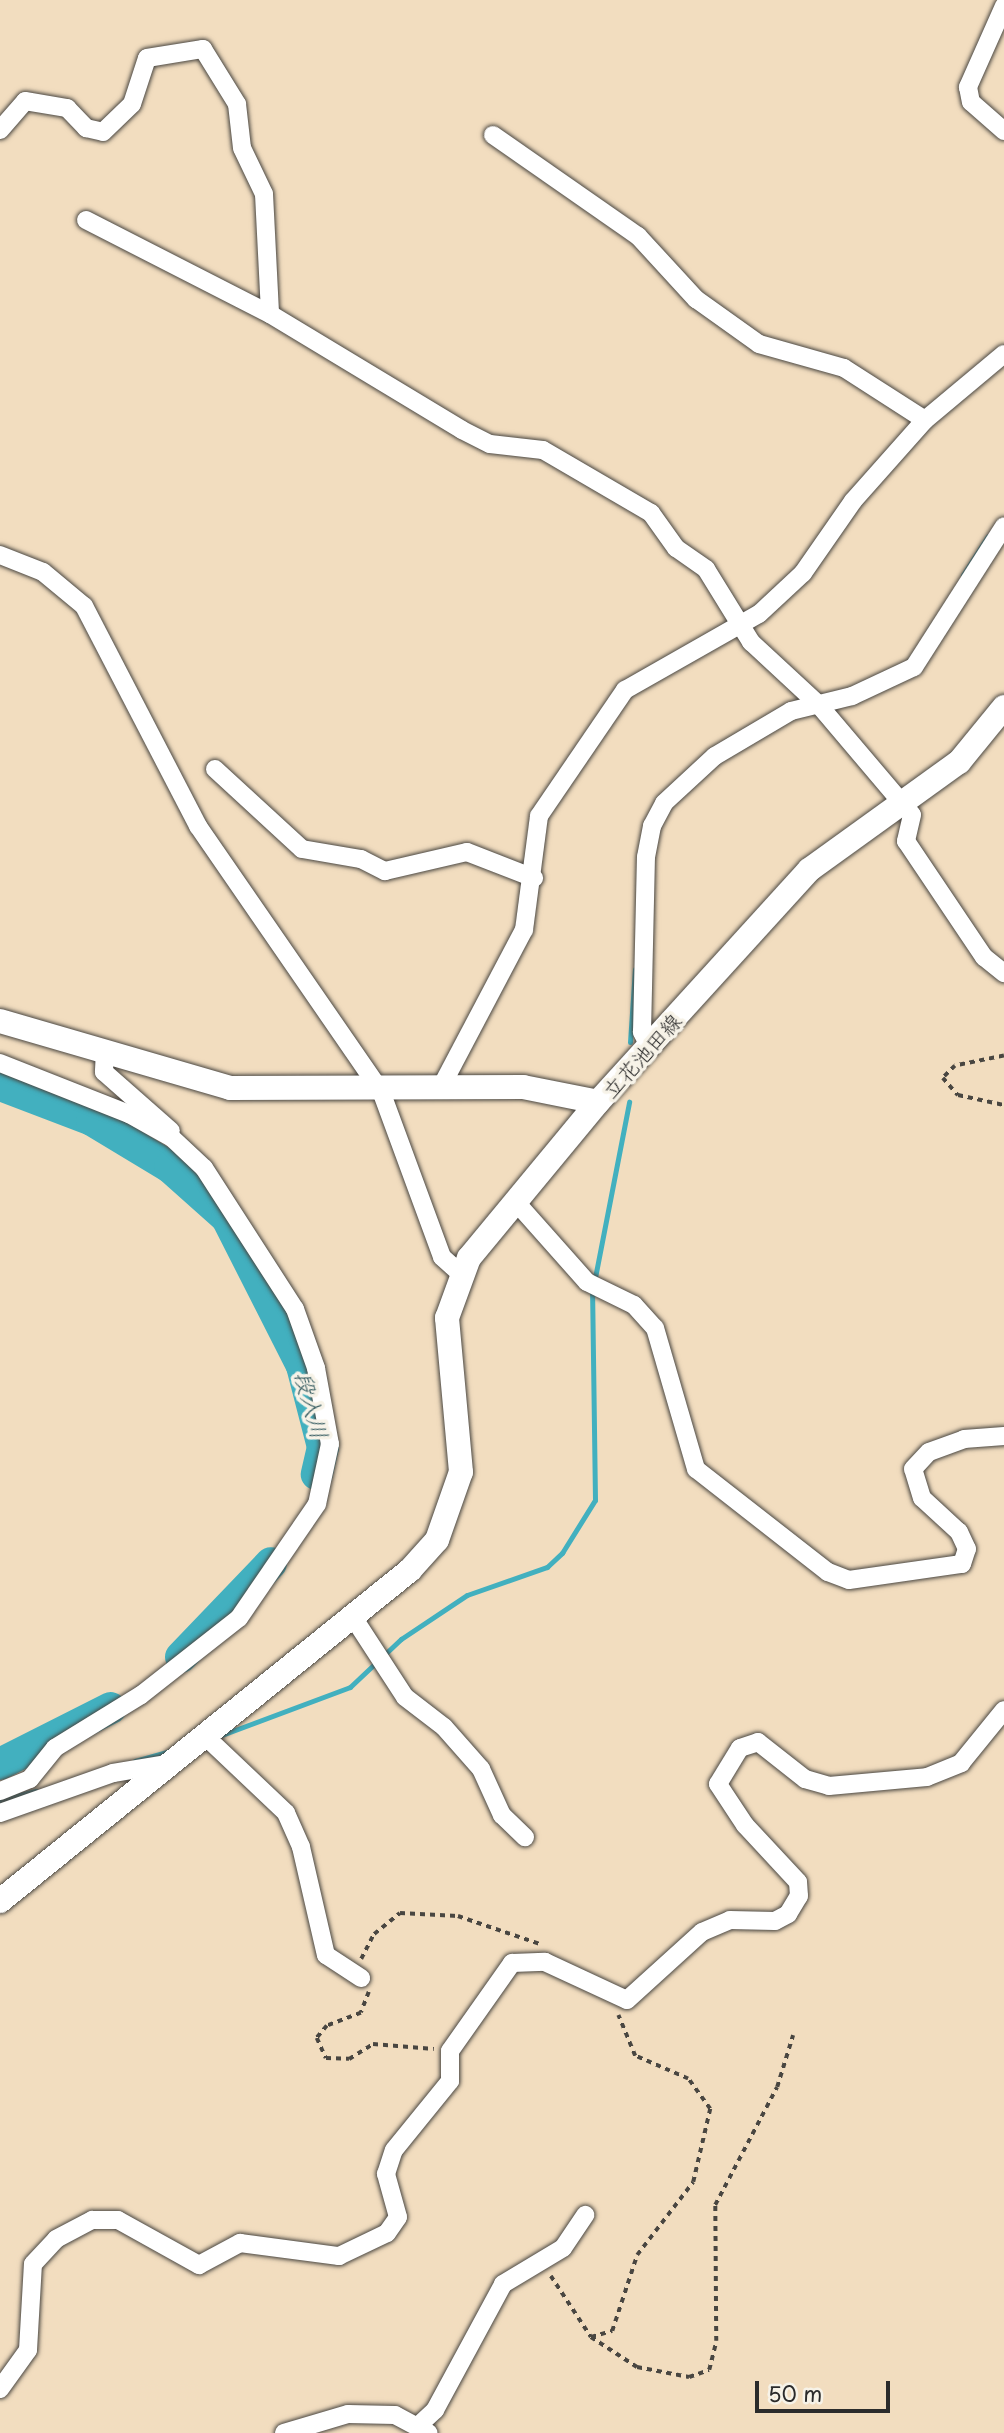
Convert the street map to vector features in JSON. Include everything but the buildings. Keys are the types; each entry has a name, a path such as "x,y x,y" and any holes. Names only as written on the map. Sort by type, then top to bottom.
{"main road":[{"name":"立花池田線","path":"0,1021 230,1088 381,1091 523,1087 598,1102 809,870 959,762 1004,707"},
{"path":"0,1901 410,1570 437,1540 452,1508 461,1460 447,1318 460,1273 515,1201 598,1102"}],"street":[{"path":"1004,6 968,87 971,102 1004,131"},
{"path":"0,130 25,101 67,108 86,128 103,132 132,104 148,58 203,49 237,104 242,148 264,194 270,314"},
{"path":"493,135 638,236 696,299 758,344 844,368 925,420"},
{"path":"86,220 270,314 462,430 490,444 543,450 651,513 676,548 706,569 740,625 818,705 903,803 912,815 906,841 984,957 1004,973"},
{"path":"440,1089 524,930 534,878 539,816 625,690 740,625 803,573 853,501 925,420 1004,354"},
{"path":"649,1046 642,1032 652,826 664,803 715,756 791,711 852,696 919,662 1004,526"},
{"path":"0,555 43,572 83,606 198,826 381,1091 442,1257 460,1273"},
{"path":"215,769 302,849 361,859 384,871 467,852 534,878"},
{"path":"105,1051 104,1072 170,1126 172,1138"},
{"path":"0,1063 108,1104 172,1138 240,1217 295,1309 323,1406 330,1444 326,1478 317,1504 239,1618 141,1695 55,1748 30,1779 0,1791"},
{"path":"515,1201 587,1282 615,1292 655,1328 696,1469 828,1572 849,1580 962,1564 967,1549 959,1532 922,1498 913,1469 929,1452 964,1438 1004,1436"},
{"path":"353,1617 405,1698 444,1727 481,1769 502,1815 525,1837"},
{"path":"0,2389 28,2350 33,2264 56,2239 92,2220 118,2221 199,2265 240,2243 339,2256 387,2233 398,2217 386,2174 394,2150 450,2081 450,2051 512,1964 545,1962 627,2000 702,1932 730,1920 775,1921 789,1914 799,1896 798,1882 745,1825 718,1784 740,1748 758,1742 805,1779 829,1786 927,1777 961,1763 1004,1710"},
{"path":"205,1736 286,1813 301,1847 327,1955 357,1976"},
{"path":"0,1813 113,1773 170,1764"},
{"path":"284,2433 348,2414 395,2415 424,2429 503,2284 540,2259 563,2248 585,2215"}],"path":[{"path":"1004,1056 955,1066 943,1078 958,1095 1004,1105"},
{"path":"450,2051 373,2045 349,2059 326,2058 317,2038 327,2026 361,2013 370,1994 357,1976 374,1934 400,1913 458,1916 552,1949"},
{"path":"591,2337 612,2331 637,2255 693,2182 710,2109 688,2079 635,2056 627,2027 595,1986"},
{"path":"540,2259 591,2337 637,2367 689,2377 709,2370 716,2342 715,2205 777,2087 793,2035"}],"waterway":[{"path":"963,575 988,536"},
{"path":"630,1042 635,969"},
{"name":"段入川","path":"0,1085 92,1120 170,1167 227,1218 302,1366 323,1447 317,1474"},
{"path":"219,1736 350,1687 401,1639 467,1595 547,1567 562,1553 595,1500 592,1293 629,1102"},
{"name":"段入川","path":"181,1657 271,1563"},
{"name":"段入川","path":"0,1764 111,1708"},
{"path":"135,1761 170,1751"},
{"path":"0,1800 36,1791"}]}
